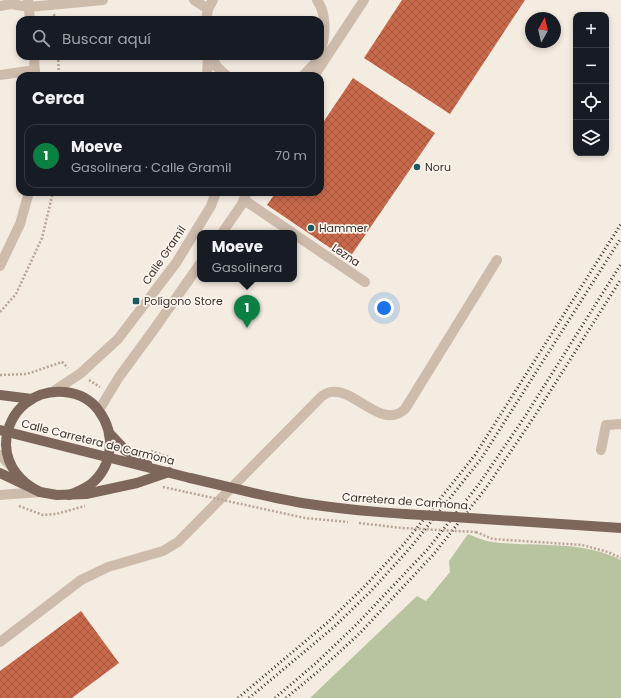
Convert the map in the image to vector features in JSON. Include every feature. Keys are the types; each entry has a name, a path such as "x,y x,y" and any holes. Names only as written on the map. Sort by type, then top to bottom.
{"main road":[{"path":"40,492 24,482 12,467 4,431 22,406 39,395 54,392 79,395 87,400 99,410 110,434 126,451 165,471"},
{"path":"0,394 32,399"},
{"name":"Calle Carretera de Carmona","path":"4,431 190,478"},
{"path":"69,494 80,491 90,485 105,468 109,458 110,434"},
{"path":"0,473 40,492 57,495 86,494 137,483 165,471"},
{"name":"Carretera de Carmona","path":"190,478 272,497 310,504 391,513 621,528"}],"street":[{"path":"0,6 11,4 103,0"},
{"path":"194,0 208,10"},
{"path":"207,16 213,0"},
{"path":"317,0 323,16"},
{"path":"324,52 364,0"},
{"path":"29,4 30,16"},
{"path":"324,19 324,43"},
{"path":"34,60 35,72"},
{"path":"207,72 208,60"},
{"path":"214,60 223,72"},
{"path":"307,72 318,60"},
{"path":"315,72 319,60"},
{"path":"0,75 16,74"},
{"path":"0,266 20,224 28,196"},
{"name":"Calle Gramil","path":"54,392 81,373 118,339 176,263 211,206 215,196"},
{"path":"224,230 245,196"},
{"name":"Lezna","path":"245,196 289,230"},
{"name":"Lezna","path":"297,236 365,282"},
{"path":"0,642 82,580 108,567 163,550 178,542 322,396 330,392 339,393 346,395 375,412 389,415 400,414 405,409 497,260"},
{"path":"99,410 119,377 197,268"},
{"path":"601,450 606,425 621,424"},
{"path":"0,445 4,431"},
{"path":"0,455 12,467"},
{"path":"0,495 40,492"}],"path":[{"path":"58,60 59,72"},
{"path":"0,312 16,294 42,238 53,196"},
{"path":"0,375 27,374 62,362 67,366"},
{"path":"86,378 101,388"},
{"path":"149,450 172,458"},
{"path":"166,487 186,492"},
{"path":"476,532 493,539 582,545 608,552 621,558"}],"green space":[{"path":"468,534 492,542 558,545 591,549 621,560 621,698 310,698 417,596 426,601 450,572 449,561"}],"building":[{"path":"402,0 525,0 450,114 364,58"},
{"path":"353,78 435,133 348,260 267,205 273,196 324,196 324,121"},
{"path":"81,611 119,663 72,698 0,698 0,671"}],"railway":[{"path":"238,698 327,623 365,586 404,544 475,455 621,224"},
{"path":"249,698 334,627 371,591 411,547 481,459 621,238"},
{"path":"275,698 316,663 355,626 427,550 479,484 524,418 621,264"},
{"path":"286,698 321,669 360,633 433,555 486,488 534,417 621,279"}],"place":[{"name":"Noru","path":"417,167"},
{"name":"Hammer","path":"311,228"},
{"name":"Polígono Store","path":"136,301"},
{"name":"Moeve","path":"247,328"}]}
